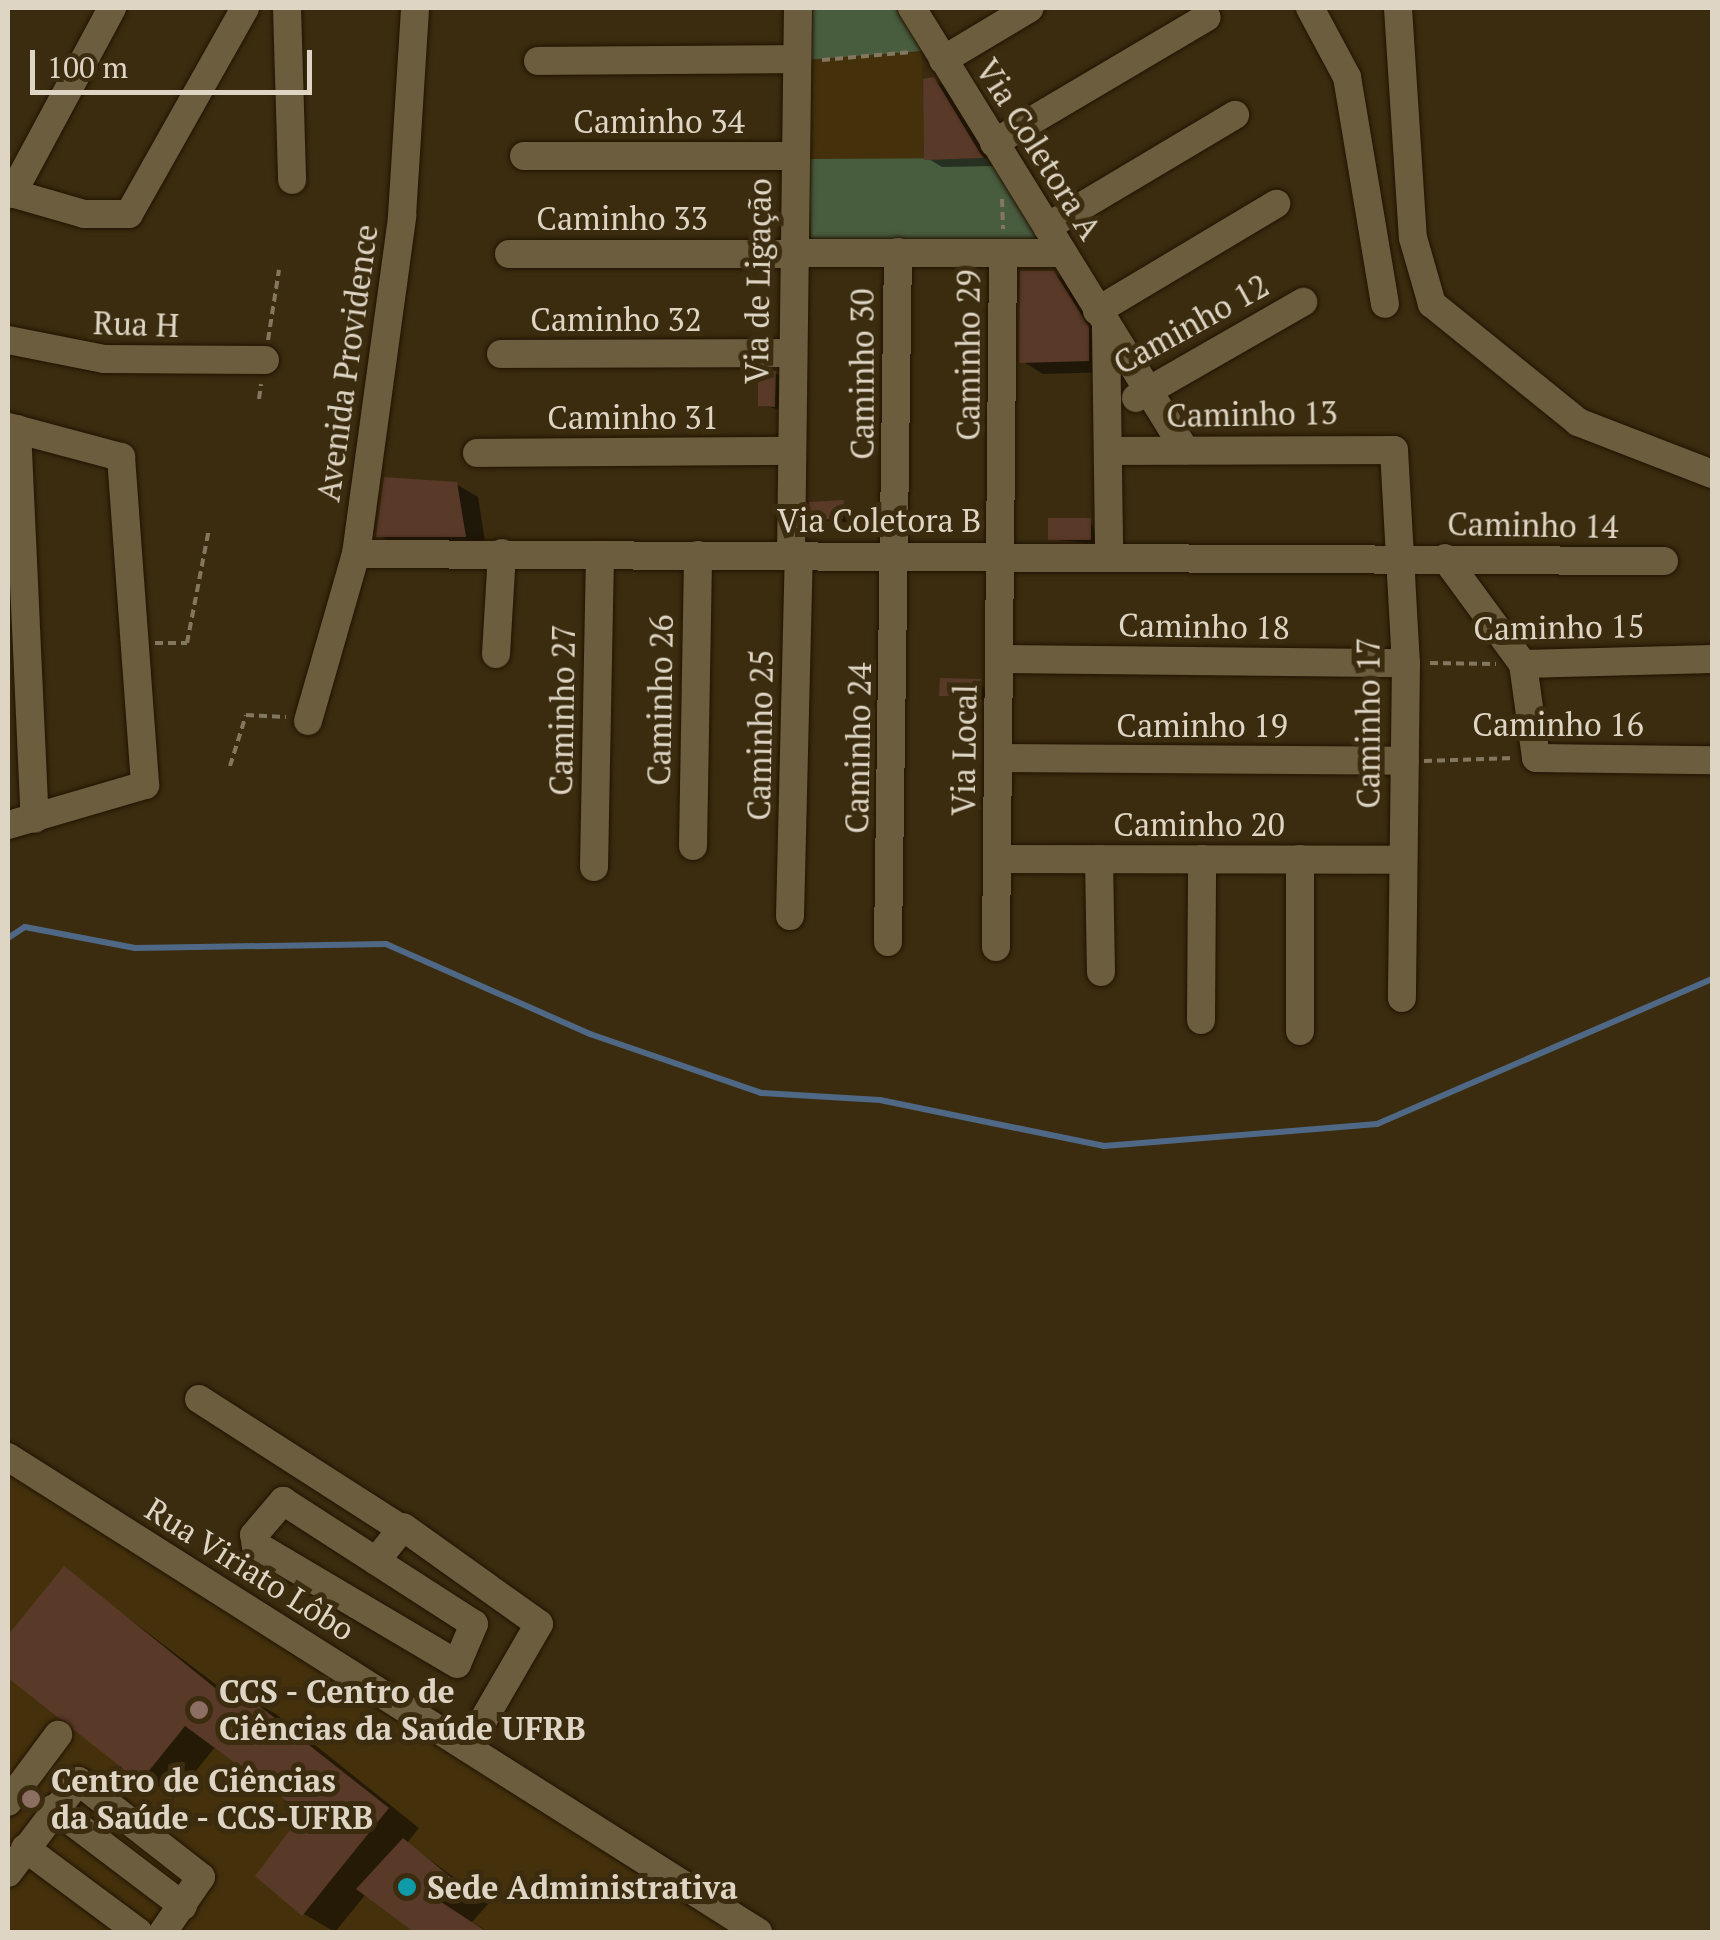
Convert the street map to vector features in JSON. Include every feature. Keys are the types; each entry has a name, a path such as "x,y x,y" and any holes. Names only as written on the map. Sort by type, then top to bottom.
{"street":[{"path":"112,8 10,194 109,218 129,214 146,196 246,8"},
{"path":"287,8 292,180"},
{"name":"Avenida Providence","path":"308,721 356,554 402,216 415,8"},
{"name":"Via de Ligação","path":"795,555 788,452 796,252 798,8"},
{"name":"Via Coletora A","path":"912,8 1102,319 1152,392 1184,450"},
{"path":"939,54 1030,8"},
{"path":"1310,8 1347,77 1386,304"},
{"path":"1398,8 1414,238 1432,304 1578,422 1712,474"},
{"path":"994,142 1207,17"},
{"path":"538,60 797,60"},
{"path":"1048,226 1235,115"},
{"name":"Caminho 34","path":"524,156 795,156"},
{"path":"1102,319 1276,204"},
{"name":"Caminho 30","path":"898,252 898,557"},
{"name":"Caminho 29","path":"1001,555 1003,253"},
{"name":"Caminho 33","path":"508,254 1063,253"},
{"name":"Caminho 12","path":"1111,407 1152,392 1304,302"},
{"name":"Via Coletora A","path":"1102,319 1111,407 1109,555"},
{"name":"Rua H","path":"8,340 104,360 265,360"},
{"name":"Caminho 32","path":"501,354 792,353"},
{"path":"12,428 113,449 122,465 144,789 21,822 12,428"},
{"name":"Caminho 13","path":"1112,451 1394,450"},
{"name":"Caminho 17","path":"1394,450 1406,663 1402,998"},
{"name":"Caminho 31","path":"477,453 788,452"},
{"path":"496,654 502,553"},
{"name":"Via Coletora B","path":"356,554 1402,558"},
{"name":"Caminho 27","path":"594,867 600,555"},
{"name":"Caminho 26","path":"693,846 698,555"},
{"name":"Caminho 25","path":"790,916 795,555"},
{"name":"Via Local","path":"996,946 1001,555"},
{"name":"Caminho 24","path":"888,942 898,557"},
{"name":"Caminho 14","path":"1402,558 1664,562"},
{"path":"1445,558 1523,664 1536,758"},
{"name":"Caminho 18","path":"1001,658 1406,663"},
{"name":"Caminho 15","path":"1523,664 1712,659"},
{"name":"Caminho 19","path":"998,758 1405,761"},
{"name":"Caminho 16","path":"1536,758 1712,760"},
{"path":"1099,859 1101,972"},
{"path":"1202,859 1202,1020"},
{"path":"1300,859 1300,1031"},
{"name":"Caminho 20","path":"997,860 1402,860"},
{"path":"198,1399 400,1528 540,1624 467,1748"},
{"name":"Rua Viriato Lôbo","path":"8,1457 758,1932"},
{"path":"280,1500 376,1561 476,1626 455,1666 253,1538 280,1500"},
{"path":"376,1561 400,1528"},
{"path":"8,1802 58,1735"},
{"path":"8,1873 54,1808 183,1906 164,1932"},
{"path":"25,1848 138,1932"}],"path":[{"path":"797,60 939,54"},
{"name":"Caminho 29","path":"1002,194 1003,253"},
{"path":"259,399 279,270"},
{"path":"135,641 187,643 208,529"},
{"name":"Caminho 15","path":"1406,663 1523,664"},
{"path":"230,766 246,715 308,721"},
{"name":"Caminho 16","path":"1405,761 1536,758"}],"shaded area":[{"path":"922,51 924,160 809,159 805,60"},
{"name":"CCS - Centro de Ciências da Saúde UFRB","path":"8,1470 747,1932 8,1932"}],"green space":[{"path":"805,8 897,8 922,51 805,60"},
{"path":"989,158 1044,244 811,244 809,159"}],"building":[{"path":"934,77 984,158 924,160 923,79"},
{"path":"1020,271 1054,271 1089,327 1089,361 1019,363"},
{"path":"758,371 776,371 775,407 758,406"},
{"path":"384,477 457,482 466,537 376,537"},
{"path":"844,500 843,519 809,520 809,502"},
{"path":"1048,518 1091,518 1091,540 1048,540"},
{"path":"940,678 981,679 981,696 939,696"},
{"path":"64,1566 235,1704 243,1693 389,1808 302,1916 255,1876 303,1813 185,1726 140,1782 8,1678 8,1635"},
{"name":"Sede Administrativa","path":"403,1838 459,1884 441,1902 487,1932 414,1932 356,1889"}],"waterway":[{"path":"8,938 25,927 135,948 386,944 590,1034 761,1093 880,1100 1104,1146 1377,1124 1712,979"}],"place":[{"name":"CCS - Centro de Ciências da Saúde UFRB","path":"199,1710"},
{"name":"Centro de Ciências da Saúde - CCS-UFRB","path":"31,1799"},
{"name":"Sede Administrativa","path":"407,1887"}]}
